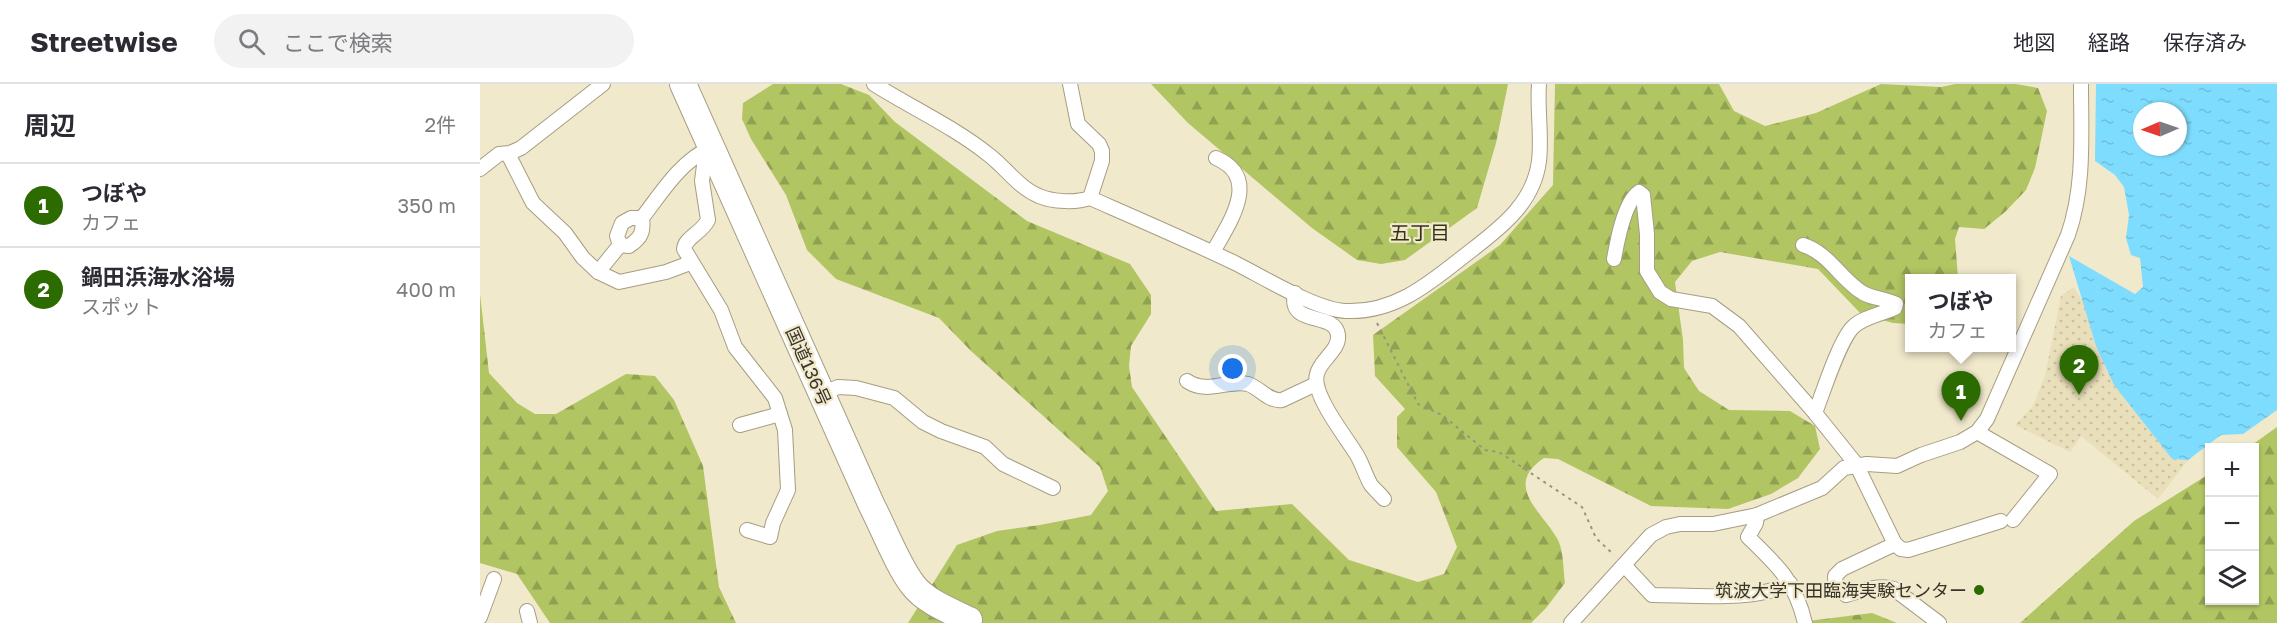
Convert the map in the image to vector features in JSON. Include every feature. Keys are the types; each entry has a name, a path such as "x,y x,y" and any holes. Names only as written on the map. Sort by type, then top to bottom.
{"highway":[{"name":"国道136号","path":"683,84 709,148 872,506 913,585 938,604 969,620"}],"street":[{"path":"480,169 499,154 508,154 521,148 603,84"},
{"path":"874,84 928,114 989,155 1031,192 1042,198 1083,201 1090,198 1213,252 1331,309 1356,311 1380,307 1407,298 1498,230 1524,202 1534,184 1539,160 1539,84"},
{"path":"893,84 899,98"},
{"path":"1070,84 1078,124 1099,144 1102,152 1102,160 1090,198"},
{"path":"2016,352 2075,215 2079,196 2082,142 2081,84"},
{"path":"620,245 630,246 641,236 644,228 642,218 685,163 709,148"},
{"path":"709,148 702,182 708,220 705,227 684,244 684,249 690,264 721,310 735,347 775,398 788,447 788,490 773,523 770,537 747,530"},
{"path":"508,154 533,203 565,233 583,258 598,273 619,282 666,272 690,264"},
{"path":"1213,252 1238,206 1240,193 1235,171 1228,164 1216,159"},
{"path":"1614,259 1629,204 1639,192 1643,195 1647,234 1647,271 1660,292 1671,299 1712,306 1739,326 1815,412 1857,464 1895,544 1901,549 1908,550 2007,520 2050,474 1977,432"},
{"path":"620,245 617,236 622,223 631,218 642,218"},
{"path":"598,273 620,245"},
{"path":"1803,245 1812,248 1828,260 1864,294 1896,304 1895,308 1860,322 1852,328 1815,412"},
{"path":"1295,293 1293,303 1295,309 1302,314 1334,325 1338,332 1339,342 1318,371 1316,384 1332,417 1355,451 1371,485 1384,499"},
{"path":"1571,623 1651,535 1666,527 1713,524 1757,515 1822,488 1844,468 1857,464 1897,466 1960,442 1977,432 1987,419 2016,352"},
{"path":"1187,381 1201,387 1248,384 1276,401 1316,384"},
{"path":"822,394 838,387 856,388 894,398 923,422 985,447 1003,464 1053,488"},
{"path":"740,425 780,414"},
{"path":"1757,515 1756,523 1748,537 1781,568 1791,583 1806,623"},
{"path":"1895,544 1842,569 1835,576 1835,584 1846,595 1888,587 1939,623"},
{"path":"1624,565 1652,595 1760,594 1780,590 1791,583"},
{"path":"480,617 494,579"}],"path":[{"path":"1356,311 1379,324 1418,404 1442,415 1485,450 1500,452 1582,507 1596,538 1624,565"}],"green space":[{"path":"773,84 841,84 869,95 895,122 1027,221 1130,264 1151,295 1151,314 1131,346 1129,366 1132,387 1216,511 1292,504 1349,560 1418,582 1444,574 1457,547 1436,492 1397,447 1397,417 1405,409 1375,376 1373,335 1500,245 1553,185 1555,84 1719,84 1734,111 1765,126 1816,113 1881,84 1941,87 1955,84 2016,84 2038,88 2047,111 2035,168 2026,190 2005,212 1984,229 1959,227 1955,239 1958,274 1905,274 1905,324 1862,315 1818,269 1720,252 1692,261 1675,282 1683,340 1684,368 1699,391 1729,410 1790,411 1815,426 1820,449 1798,478 1771,494 1728,509 1651,506 1558,459 1544,458 1532,468 1526,479 1526,489 1536,509 1558,540 1565,583 1531,623 908,623 957,545 997,531 1091,515 1108,491 1100,467 971,351 939,318 836,279 807,250 786,195 751,139 742,119 743,103"},
{"path":"1151,84 1508,84 1496,143 1477,208 1405,260 1381,264 1357,260 1312,228 1188,123"},
{"path":"480,294 489,373 517,403 535,414 556,414 626,374 655,376 674,400 703,466 719,587 736,623 550,623 517,574 480,563"},
{"path":"2277,427 2277,623 2020,623 2134,521 2205,477 2205,605 2259,605 2259,443 2255,443"},
{"path":"1872,613 1897,623 1800,623 1800,622"}],"sand":[{"path":"2074,287 2085,306 2096,346 2114,385 2172,459 2188,460 2158,499 2081,436 2070,452 2015,425 2033,406 2045,376 2061,296"}],"water":[{"path":"2096,84 2277,84 2277,410 2243,434 2221,435 2210,443 2205,443 2205,447 2188,460 2172,459 2114,385 2096,346 2069,256 2135,294 2143,287 2140,258 2131,255 2126,238 2129,215 2124,187 2115,175 2095,161"}],"place":[{"name":"鍋田浜海水浴場","path":"2079,395"},
{"name":"つぼや","path":"1961,421"},
{"name":"筑波大学下田臨海実験センター","path":"1979,590"}],"district":[{"name":"五丁目","path":"1420,232"}]}
